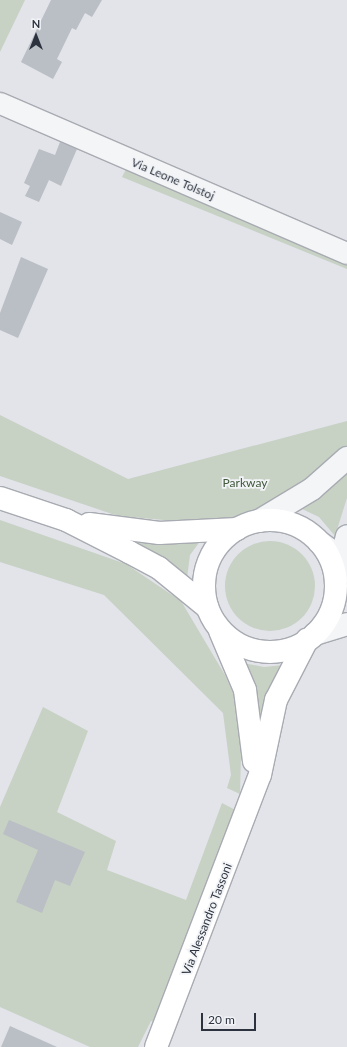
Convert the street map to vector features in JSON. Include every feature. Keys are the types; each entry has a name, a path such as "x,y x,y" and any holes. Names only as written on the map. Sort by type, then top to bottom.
{"main road":[{"path":"0,498 66,520 159,568 212,616 235,642 259,651 284,650 311,637 332,610 341,567 330,560 319,542 292,524 259,521 237,529 160,533 66,520"},
{"path":"212,616 206,571 212,554 237,529"},
{"name":"Via Alessandro Tassoni","path":"212,616 233,657 249,707 254,740 254,789"},
{"name":"Via Alessandro Tassoni","path":"156,1047 205,925 265,759 276,700 311,637"}],"street":[{"name":"Via Leone Tolstoj","path":"0,103 347,253"},
{"path":"259,521 312,489 347,458"},
{"path":"341,567 347,536"},
{"path":"311,637 347,624"}],"green space":[{"path":"0,0 25,0 0,52"},
{"path":"131,160 347,253 347,269 122,177"},
{"name":"Parkway","path":"0,415 128,479 347,421 347,445 341,455 253,518 187,522 118,516 0,476"},
{"path":"347,472 347,498 335,536 319,517 298,507"},
{"path":"0,520 126,564 181,601 225,675 242,713 240,794 227,788 231,775 223,713 104,595 0,562"},
{"path":"201,540 190,555 187,578 133,542 168,544"},
{"path":"270,541 287,545 302,554 311,569 315,586 311,603 302,618 287,627 270,631 253,627 238,618 229,603 225,586 229,569 238,554 253,545"},
{"path":"243,663 264,667 284,665 262,723 254,688"},
{"path":"43,707 88,731 57,812 116,841 107,870 186,900 222,803 245,815 166,1026 151,1021 138,1047 90,1047 0,1007 0,807"}],"building":[{"path":"51,0 102,0 92,17 85,13 76,30 72,28 57,59 62,62 53,79 21,62"},
{"path":"60,142 77,149 61,186 49,180 39,202 25,196 30,186 24,183 39,149 55,155"},
{"path":"0,212 22,222 12,245 0,239"},
{"path":"21,257 48,269 18,338 0,330 0,313"},
{"path":"9,820 85,852 70,886 55,880 42,913 16,902 38,850 3,834"},
{"path":"10,1026 57,1047 1,1047"}]}
